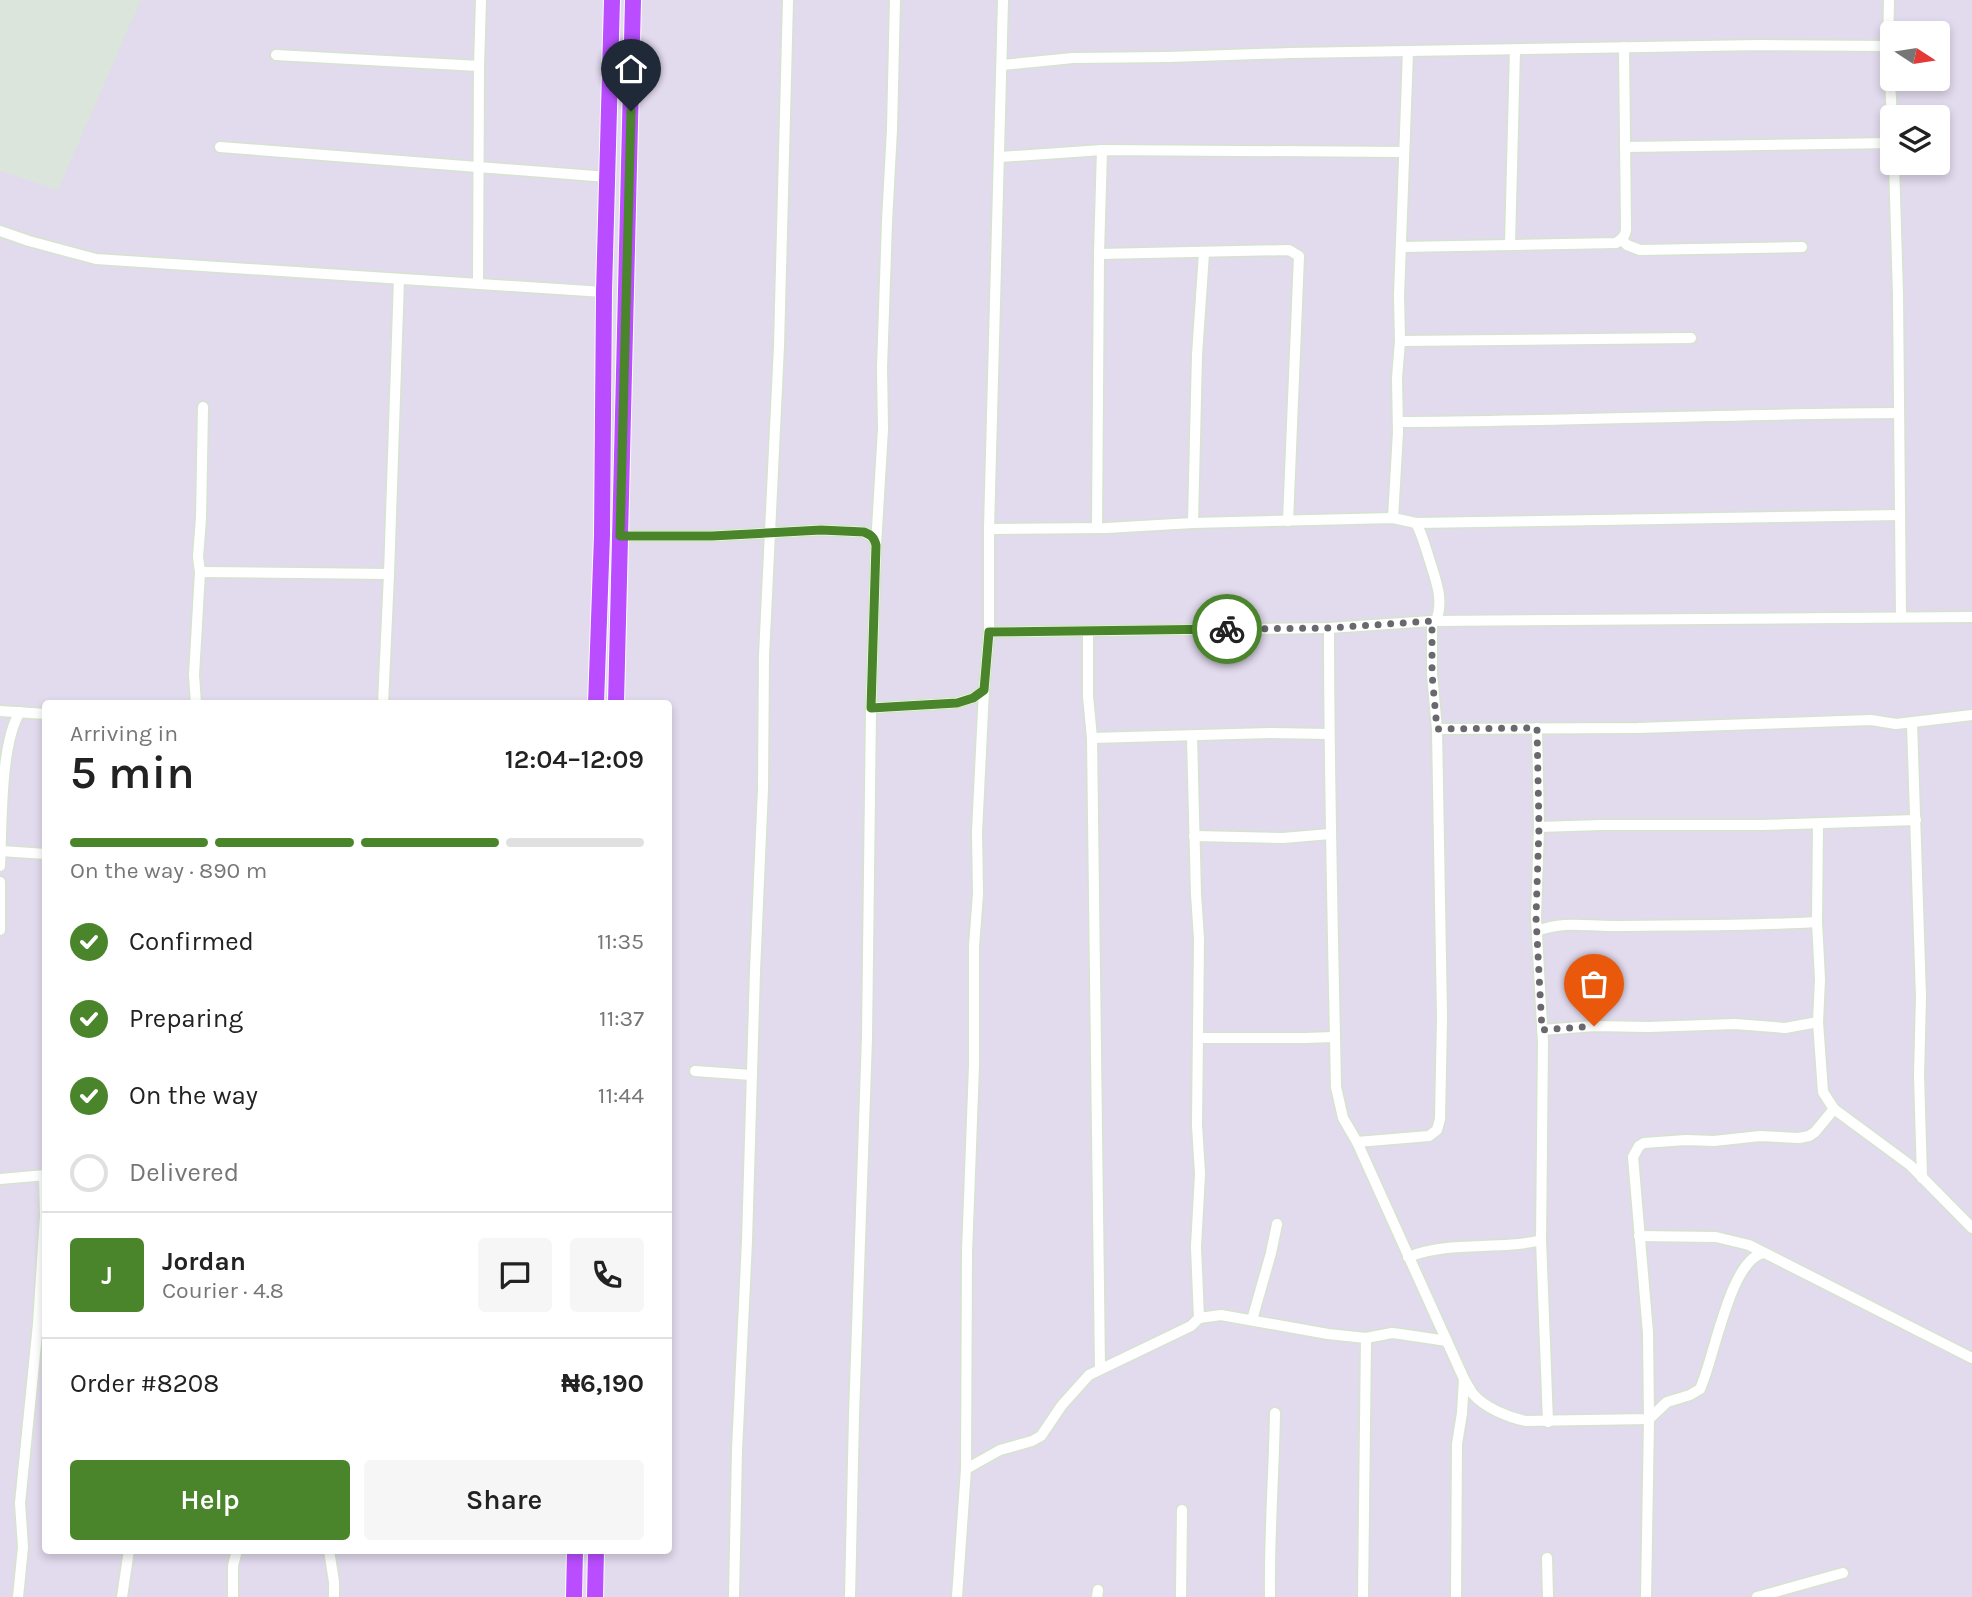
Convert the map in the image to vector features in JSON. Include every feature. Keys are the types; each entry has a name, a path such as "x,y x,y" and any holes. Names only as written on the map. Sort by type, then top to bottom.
{"main road":[{"path":"596,700 603,535 604,292 612,0"},
{"path":"616,700 633,0"},
{"path":"573,1597 575,1554"},
{"path":"595,1597 596,1554"}],"street":[{"path":"478,284 481,0"},
{"path":"734,1597 737,1450 763,788 764,656 779,346 788,0"},
{"path":"850,1597 867,1037 874,538 883,429 885,272 895,0"},
{"path":"957,1597 966,1469 967,1252 974,1053 974,946 978,894 977,832 989,632 989,529 1003,0"},
{"path":"1888,0 1888,21"},
{"path":"1002,65 1073,58 1624,47 1880,46"},
{"path":"1401,247 1616,243 1622,240 1626,230 1624,47"},
{"path":"1510,244 1515,50"},
{"path":"1394,518 1408,51"},
{"path":"276,55 479,66"},
{"path":"1625,147 1880,143"},
{"path":"220,147 608,177"},
{"path":"1000,157 1102,150 1404,152"},
{"path":"1097,528 1102,150"},
{"path":"1894,175 1901,616"},
{"path":"0,231 96,259 604,292"},
{"path":"1622,240 1640,250 1802,247"},
{"path":"1099,254 1289,250 1298,256 1288,520"},
{"path":"1193,523 1197,355 1204,253"},
{"path":"383,700 399,279"},
{"path":"1400,341 1691,338"},
{"path":"196,700 194,675 200,572 198,557 203,407"},
{"path":"1398,422 1899,413"},
{"path":"989,529 1394,518 1416,523 1900,515"},
{"path":"1416,523 1422,533 1437,582 1438,615 1436,620 1432,621"},
{"path":"620,536 712,536 821,530 864,532 874,538"},
{"path":"200,572 389,574"},
{"path":"989,632 1329,628 1432,621 1972,617"},
{"path":"1357,1142 1429,1136 1437,1130 1440,1119 1437,729 1432,674 1432,621"},
{"path":"1329,628 1330,834 1336,1087 1343,1118 1357,1142 1464,1379 1474,1395 1484,1404 1525,1421 1649,1419 1667,1402 1700,1389 1730,1298 1747,1263 1755,1255 1764,1253"},
{"path":"1088,632 1088,696 1092,738 1100,1368"},
{"path":"871,708 957,703 973,698 984,690"},
{"path":"0,711 42,714"},
{"path":"0,866 1,797 6,745 9,730 20,712"},
{"path":"1437,729 1637,728 1860,720 1880,720 1896,724 1972,715"},
{"path":"1912,723 1921,985 1919,1075 1922,1178"},
{"path":"1537,728 1537,931 1542,1030 1541,1240 1548,1422"},
{"path":"1092,738 1329,734"},
{"path":"1192,736 1199,939 1197,1125 1200,1174 1196,1247 1199,1318"},
{"path":"1539,827 1818,824 1916,820"},
{"path":"1818,824 1818,1022 1823,1092 1834,1109 1910,1165 1972,1228"},
{"path":"1194,836 1283,838 1330,834"},
{"path":"1,851 42,854"},
{"path":"0,882 0,930"},
{"path":"1537,931 1569,924 1775,925 1817,922"},
{"path":"1542,1030 1594,1026 1735,1024 1785,1028 1818,1022"},
{"path":"1198,1038 1335,1037"},
{"path":"695,1071 751,1075"},
{"path":"1646,1597 1648,1333 1633,1157 1644,1143 1714,1141 1760,1136 1799,1138 1815,1132 1834,1109"},
{"path":"0,1179 42,1175"},
{"path":"1252,1320 1277,1224"},
{"path":"1639,1236 1716,1237 1735,1240 1972,1358"},
{"path":"1408,1257 1440,1247 1500,1246 1541,1240"},
{"path":"18,1597 23,1547 20,1503 42,1297"},
{"path":"966,1469 1000,1450 1041,1436 1075,1389 1089,1375 1191,1326 1199,1318 1221,1315 1293,1329 1366,1338 1392,1334 1447,1341"},
{"path":"1363,1597 1366,1338"},
{"path":"1456,1597 1457,1444 1464,1379"},
{"path":"1270,1597 1269,1539 1275,1413"},
{"path":"1181,1597 1182,1510"},
{"path":"122,1597 127,1554"},
{"path":"233,1597 233,1566 236,1554"},
{"path":"330,1554 334,1597"},
{"path":"1547,1558 1548,1597"},
{"path":"1757,1597 1843,1573"}],"shaded area":[{"path":"0,0 141,0 58,190 0,171"}],"way so far":[{"path":"1227,629 1329,628 1432,621 1432,674 1437,729 1537,728 1539,827 1536,917 1542,1030 1594,1026"}],"route":[{"path":"631,111 620,536 712,536 821,530 864,532 870,535 876,545 871,708 957,703 973,698 984,690 989,632 1227,629"}]}
